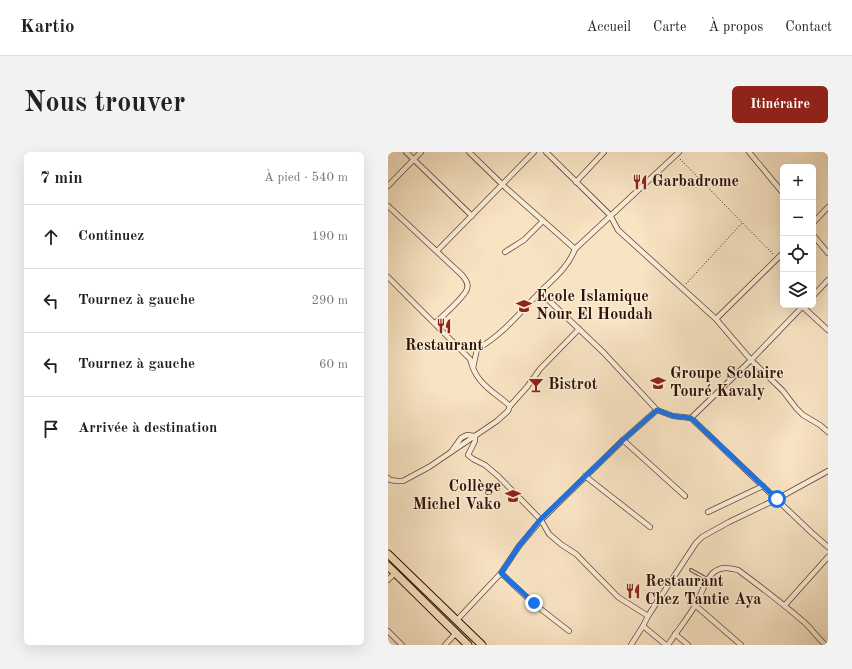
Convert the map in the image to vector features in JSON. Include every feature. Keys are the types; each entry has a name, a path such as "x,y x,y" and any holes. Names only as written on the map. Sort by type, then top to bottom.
{"main road":[{"path":"388,554 482,645"},
{"path":"388,566 468,645"}],"street":[{"path":"406,152 472,216"},
{"path":"388,186 421,152"},
{"path":"469,152 503,185 575,249"},
{"path":"437,251 534,152"},
{"path":"546,152 610,215 618,230 716,319 751,360 783,391 803,415 820,425 828,432"},
{"path":"576,182 604,152"},
{"path":"749,152 780,189"},
{"path":"473,368 477,349 487,344 501,332 559,274 569,261 575,249 678,153"},
{"path":"388,206 462,275 468,284 467,290 463,296 435,323"},
{"path":"816,220 828,207"},
{"path":"505,252 524,240 543,221"},
{"path":"814,236 828,252"},
{"path":"716,319 780,256"},
{"path":"388,277 470,359 476,375 486,387 510,406"},
{"path":"816,293 828,280"},
{"path":"540,292 604,352 657,410 673,416 691,418 828,547"},
{"path":"691,418 751,360 801,308"},
{"path":"805,308 828,330"},
{"path":"388,478 390,480 403,481 429,467 497,421 508,411 510,406 527,387 540,369 579,329"},
{"path":"457,620 501,573 519,546 540,520 623,440 657,410"},
{"path":"475,436 475,441 468,454 498,476 540,520 549,534 576,554 618,597 648,616"},
{"path":"623,440 686,496"},
{"path":"631,645 648,616 696,543 702,537 728,522 777,499 828,471"},
{"path":"585,476 650,527"},
{"path":"708,512 763,486"},
{"path":"785,605 828,557"},
{"path":"643,626 667,645 695,605 708,580 714,572 722,568 729,567 738,570 785,605 826,645"},
{"path":"388,580 395,573"},
{"path":"501,573 568,631"},
{"path":"695,605 741,645"},
{"path":"388,631 402,645"},
{"path":"445,645 456,633"},
{"path":"676,634 688,645"}],"lane":[{"path":"691,570 708,580"}],"path":[{"path":"678,153 777,258"},
{"path":"682,288 743,223"}],"place":[{"name":"Garbadrome","path":"640,182"},
{"name":"Ecole Islamique Nour El Houdah","path":"524,306"},
{"name":"Restaurant","path":"444,326"},
{"name":"Groupe Scolaire Touré Kavaly","path":"658,383"},
{"name":"Bistrot","path":"536,385"},
{"name":"Collège Michel Vako","path":"513,496"},
{"name":"Restaurant Chez Tantie Aya","path":"633,591"}],"route":[{"path":"534,603 501,573 519,546 540,520 623,440 657,410 673,416 691,418 777,499"}]}
